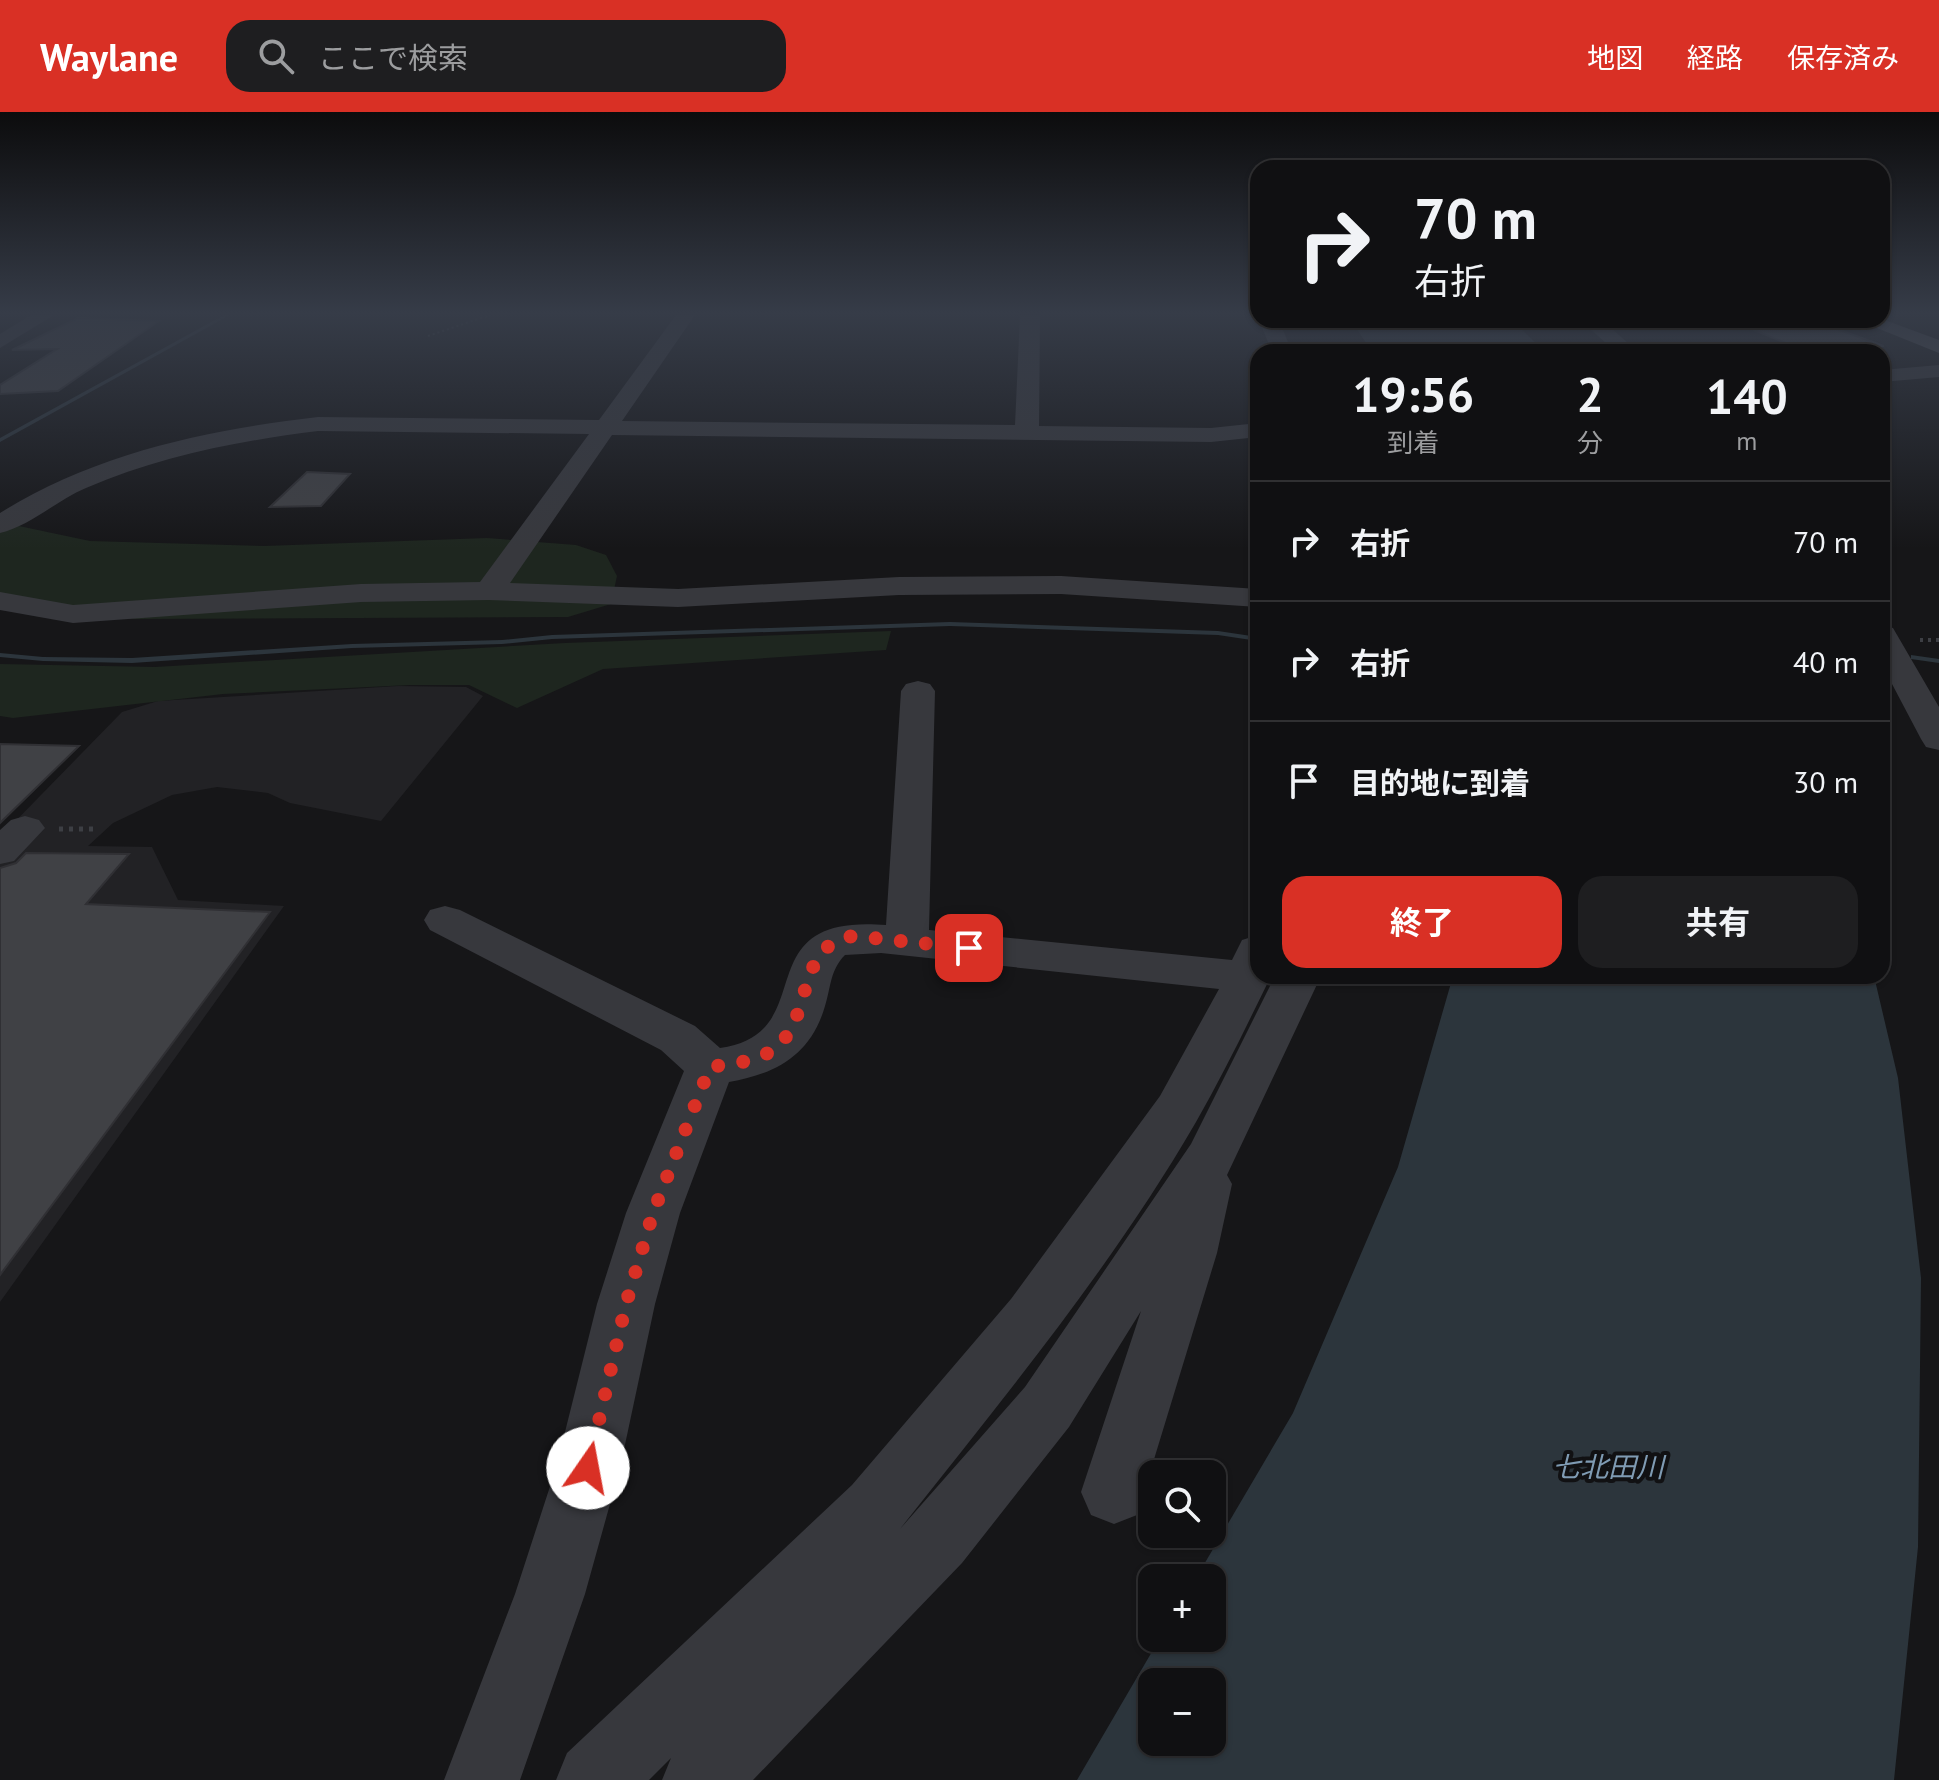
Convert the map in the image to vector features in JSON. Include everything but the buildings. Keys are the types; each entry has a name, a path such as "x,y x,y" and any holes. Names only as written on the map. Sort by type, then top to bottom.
{"street":[{"path":"489,591 630,393"},
{"path":"1027,432 1028,393"},
{"path":"0,525 41,499 91,477 158,456 261,432 334,424 1250,436"},
{"path":"1217,434 1250,425"},
{"path":"1217,434 1250,431"},
{"path":"0,601 73,614 361,593 489,591 678,598 899,586 1061,585 1250,597"},
{"path":"1890,650 1939,739"},
{"path":"907,941 918,691"},
{"path":"445,920 678,1038 710,1067"},
{"path":"710,1067 761,1057 780,1044 791,1029 826,945 853,936 1250,966"},
{"path":"594,1780 875,1508 1032,1317 1137,1172 1257,984"},
{"path":"1114,1492 1189,1253 1211,1156 1263,984"},
{"path":"482,1780 550,1594 576,1510 626,1304 653,1213 710,1067"},
{"path":"700,1780 938,1539 1037,1419 1211,1156"}],"shaded area":[{"path":"0,522 90,541 264,546 487,538 576,545 606,555 617,576 611,604 568,617 135,619 0,602"},
{"path":"891,631 886,650 603,669 517,708 469,685 410,685 223,694 13,718 0,716 0,664 155,667 565,643"},
{"path":"398,686 466,687 483,696 381,821 290,803 268,793 217,787 172,795 113,823 88,846 152,847 178,900 284,906 0,1302 0,837 122,712 158,701"}],"water":[{"name":"七北田川","path":"1451,984 1876,984 1898,1078 1921,1278 1918,1547 1894,1780 1077,1780 1138,1676 1138,1756 1226,1756 1226,1668 1142,1668 1152,1652 1226,1652 1226,1564 1204,1564 1214,1548 1226,1548 1226,1527 1293,1413 1398,1167"}],"waterway":[{"path":"0,440 86,393"},
{"path":"0,655 132,661 352,646 950,624 1218,633 1250,638"},
{"path":"1914,657 1939,661"}],"route":[{"path":"588,1468 626,1304 653,1213 710,1067 761,1057 780,1044 791,1029 817,960 826,945 835,939 853,936 969,948"}]}
